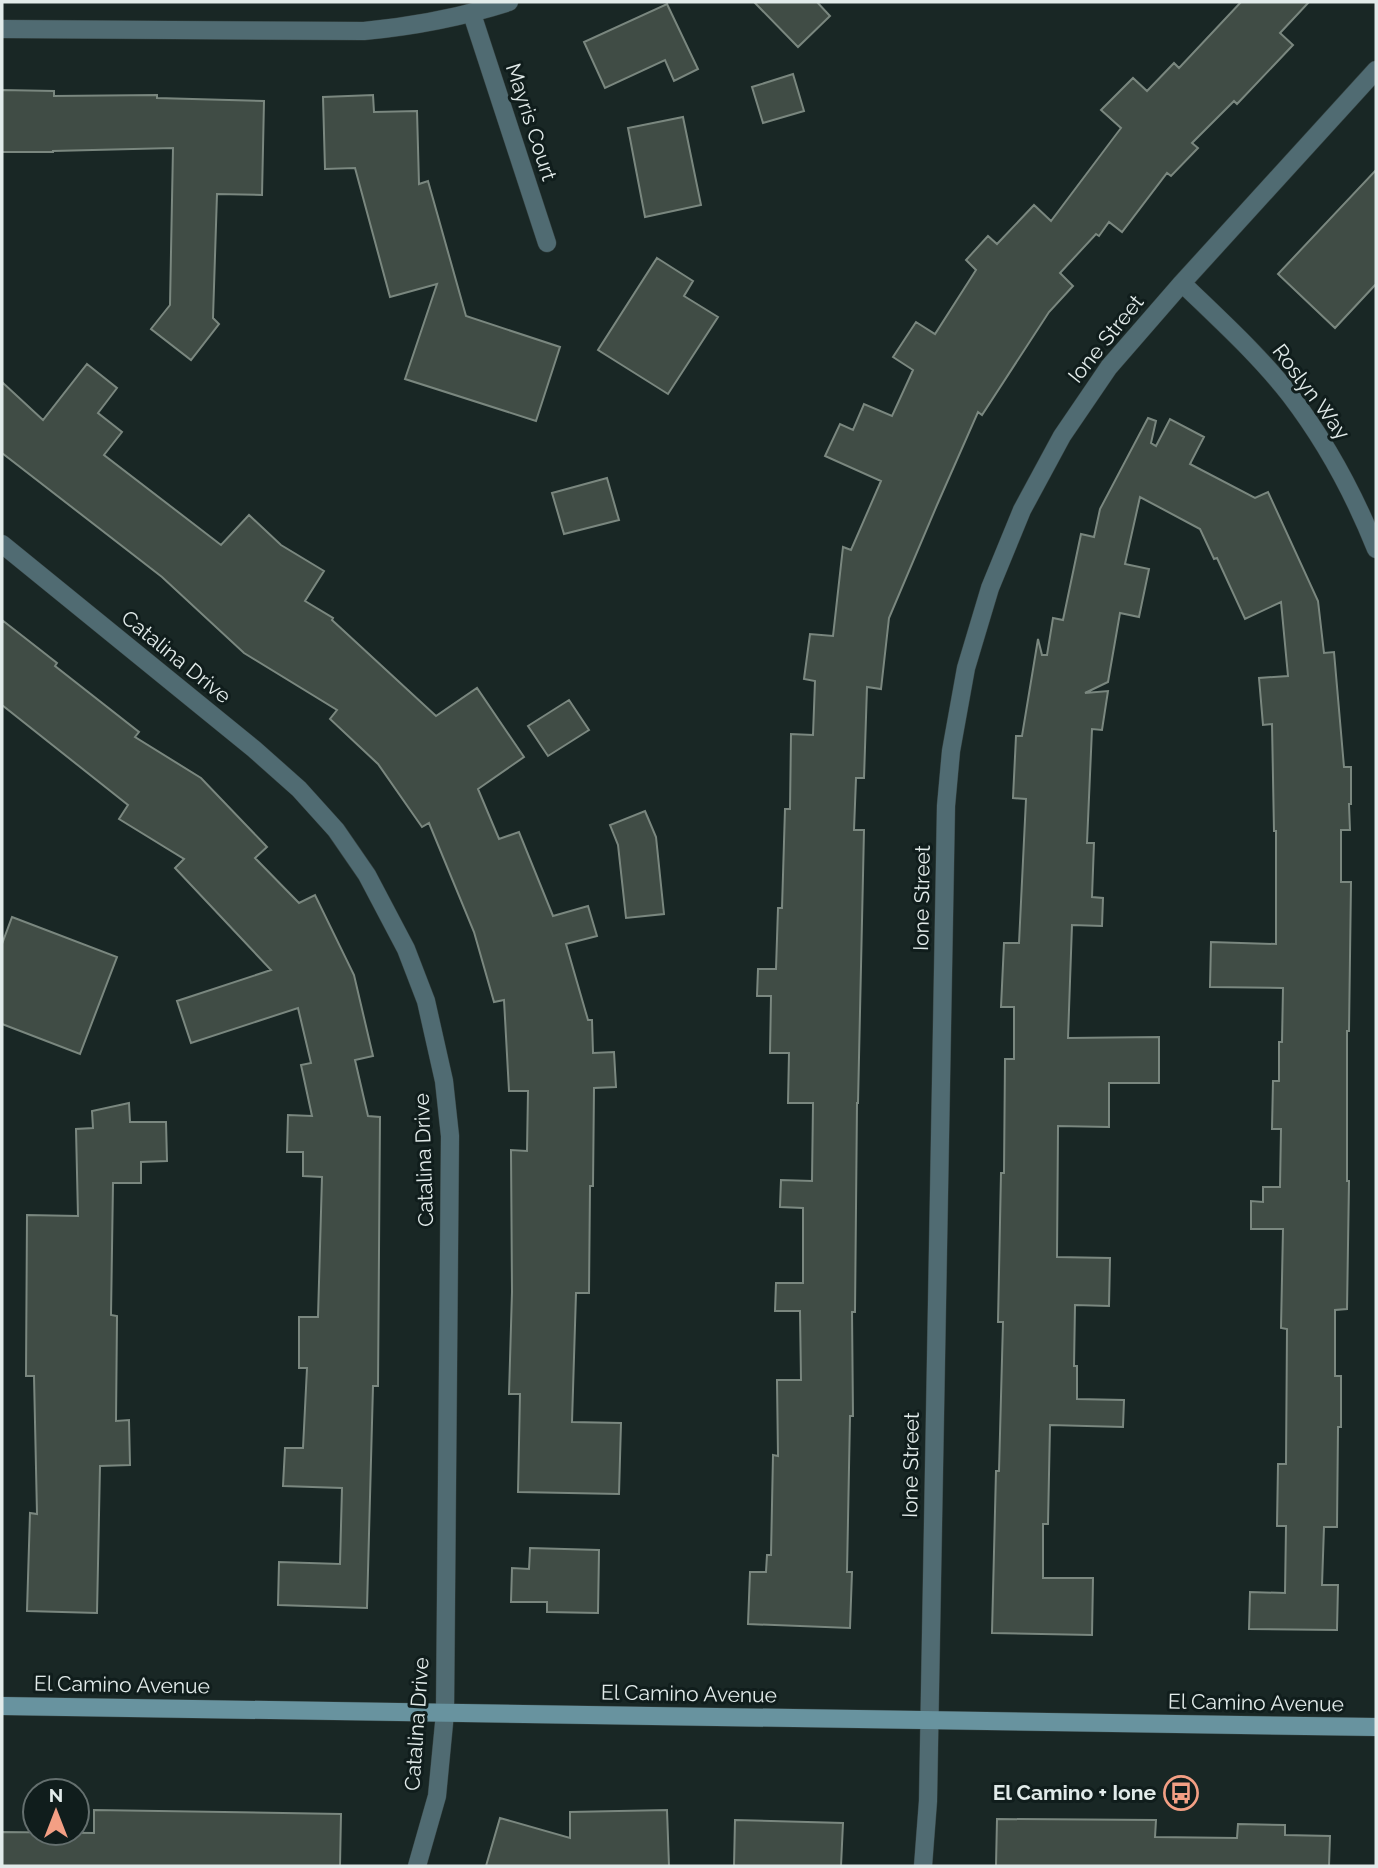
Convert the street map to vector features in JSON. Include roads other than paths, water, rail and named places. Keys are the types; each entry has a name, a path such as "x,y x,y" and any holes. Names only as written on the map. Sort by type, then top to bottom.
{"main road":[{"name":"El Camino Avenue","path":"2,1706 1376,1727"}],"street":[{"path":"2,29 363,31 416,26 472,14 509,2"},
{"name":"Mayris Court","path":"472,14 547,243"},
{"name":"Ione Street","path":"923,1866 928,1801 946,820 951,751 966,668 990,587 1022,510 1062,436 1109,367 1376,69"},
{"name":"Roslyn Way","path":"1182,283 1247,346 1290,395 1326,448 1358,505 1376,549"},
{"name":"Catalina Drive","path":"2,544 254,749 299,789 335,830 367,876 406,949 426,1001 444,1082 450,1136 445,1713 436,1796 417,1866"}],"place":[{"name":"El Camino + Ione","path":"1181,1793"}]}
